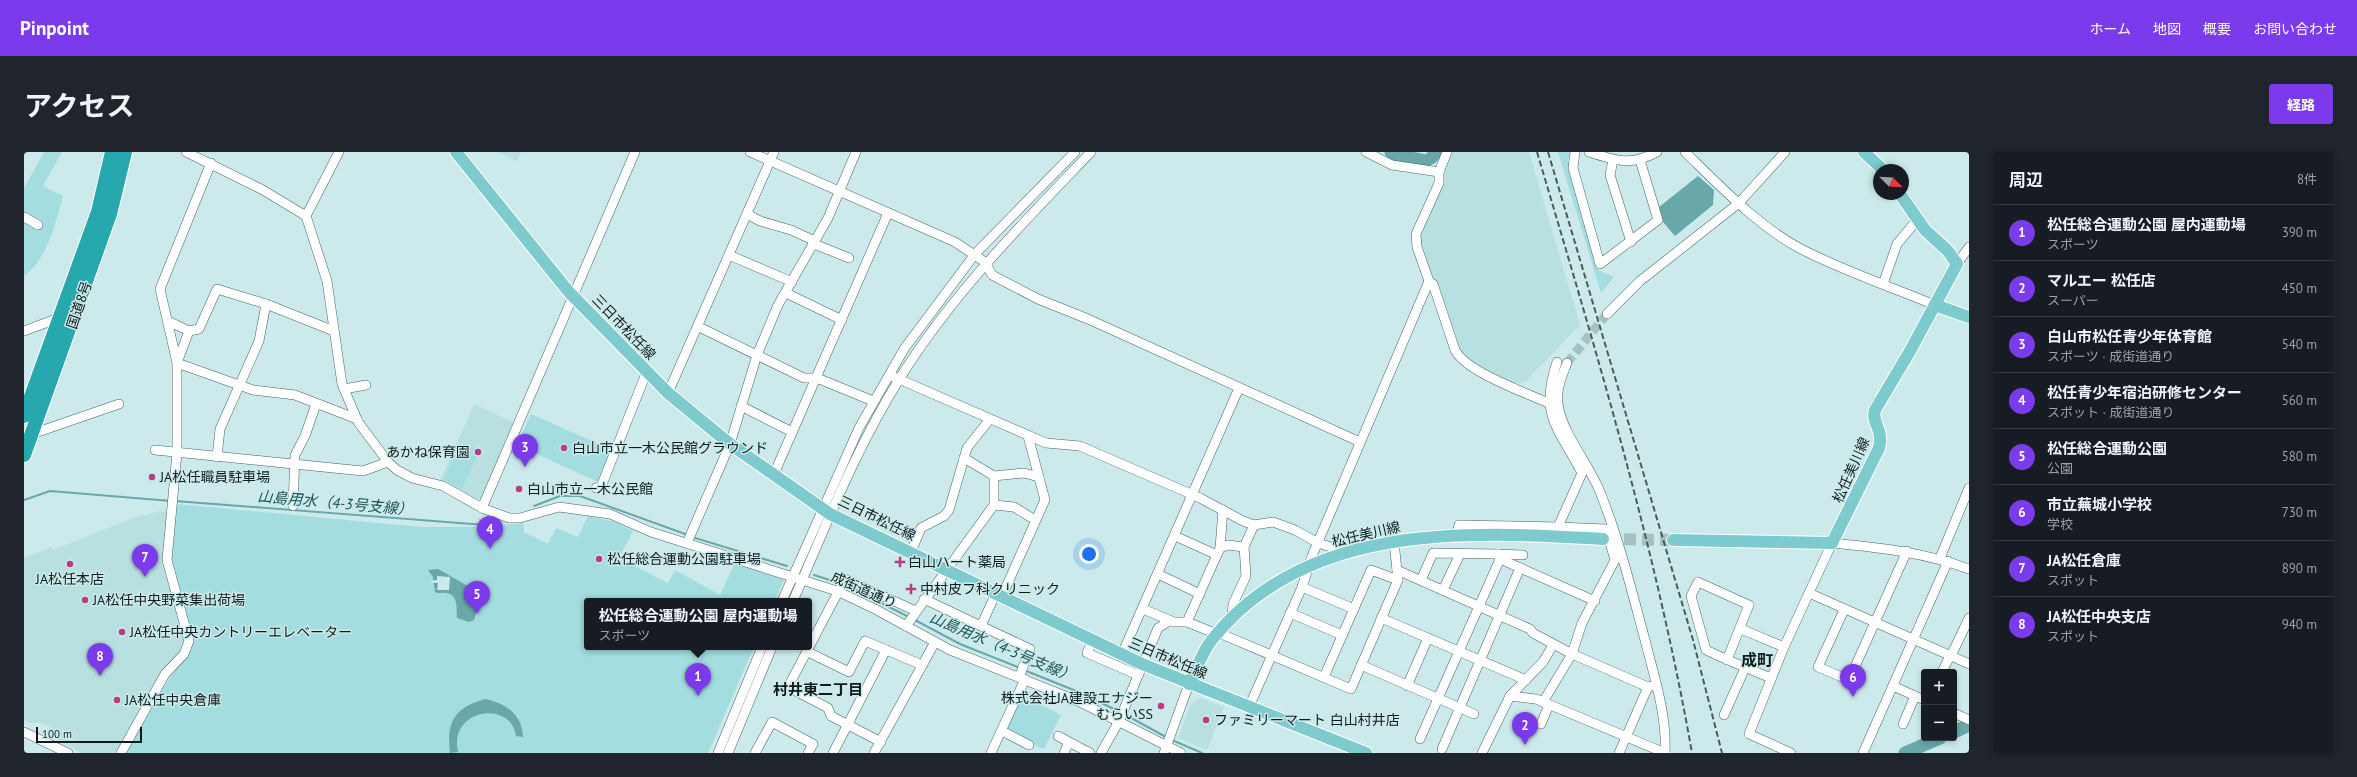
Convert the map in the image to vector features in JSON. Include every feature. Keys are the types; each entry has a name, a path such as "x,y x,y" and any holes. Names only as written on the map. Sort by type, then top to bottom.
{"highway":[{"name":"国道8号","path":"24,416 98,212 112,152"},
{"name":"国道8号","path":"24,455 110,214 125,152"}],"main road":[{"name":"三日市松任線","path":"456,152 573,296 668,393 730,444 827,511 1122,654 1140,670 1189,684 1366,753"},
{"path":"1864,152 1877,164"},
{"path":"1904,200 1925,230 1948,251 1957,264"},
{"name":"松任美川線","path":"1832,543 1880,448 1882,437 1873,415 1875,410 1957,264"},
{"path":"1935,305 1969,317"},
{"name":"松任美川線","path":"1189,684 1210,642 1232,618 1253,598 1310,564 1347,552 1394,542 1456,535 1505,533 1603,539"},
{"path":"1673,540 1832,543"}],"street":[{"path":"306,216 340,152"},
{"path":"192,153 306,216 327,281 344,390 357,419 388,462 397,470 412,478 443,486 482,508 635,152"},
{"path":"750,152 772,156 840,191 955,242 985,262 992,275 1038,299 1088,319 1360,442"},
{"path":"689,537 730,444 757,355 786,293 840,191 856,152"},
{"path":"784,598 797,579 873,401 934,306 975,254 1076,152"},
{"path":"827,511 899,379 955,299 985,262 1091,152"},
{"path":"1366,152 1392,165 1439,172"},
{"path":"1447,152 1439,172 1439,183 1416,234 1417,246 1429,281 1433,284 1460,359 1498,381 1548,403"},
{"path":"1575,152 1573,168 1600,264 1631,242 1658,220 1640,160"},
{"path":"1589,152 1631,162 1640,160 1657,152"},
{"path":"1685,152 1739,202 1775,232 1800,248 1935,305"},
{"path":"1607,314 1640,281 1739,202 1785,152"},
{"path":"668,393 772,156"},
{"path":"1608,157 1610,175 1631,242"},
{"path":"121,753 165,674 188,647 189,634 167,560 177,453 177,363 160,289 211,163"},
{"path":"774,474 888,213"},
{"path":"747,214 760,221 791,230 849,258"},
{"path":"24,217 38,225"},
{"path":"1883,284 1897,244 1917,220"},
{"path":"1957,264 1969,247"},
{"path":"729,255 792,282"},
{"path":"1249,707 1302,587 1318,543 1429,281"},
{"path":"168,321 189,331 199,329 217,289 266,304 334,331"},
{"path":"786,293 842,320"},
{"path":"217,457 220,429 238,385 259,341 266,304"},
{"path":"24,331 61,317"},
{"path":"698,327 804,378 817,378 873,401"},
{"path":"177,363 189,331"},
{"path":"1557,362 1549,384 1548,403 1558,433 1582,473 1558,527"},
{"path":"177,363 238,385 295,395 357,419"},
{"path":"1510,696 1536,699 1626,738 1665,753 1664,726 1652,686 1632,591 1602,497 1562,419 1557,402 1558,386 1567,363"},
{"path":"596,488 601,487 647,371"},
{"path":"889,375 1046,443 1080,446 1254,525 1273,522 1295,530 1318,543 1347,552"},
{"path":"344,390 366,384"},
{"path":"1122,654 1239,388"},
{"path":"32,434 119,404"},
{"path":"293,506 295,456 305,436 316,404"},
{"path":"741,406 792,432"},
{"path":"911,552 921,528 944,516 949,510 967,448 990,419"},
{"path":"981,626 999,594 1045,500 1028,436"},
{"path":"155,450 363,470 388,462"},
{"path":"964,458 994,476 1024,473 1039,477"},
{"path":"813,631 845,579 911,618 994,505 994,476"},
{"path":"1863,753 1913,640 1966,505 1969,488"},
{"path":"994,505 1014,507 1035,520"},
{"name":"成街道通り","path":"482,508 509,518 520,518 558,508 603,513 689,537 797,579 841,587 911,618 935,642 950,650 1121,715 1181,753"},
{"path":"1187,622 1218,552 1223,510"},
{"path":"1232,618 1233,604 1246,576 1244,547 1254,525"},
{"path":"1456,535 1459,525 1606,529 1615,560 1595,601 1582,623 1572,654 1546,703 1541,724"},
{"path":"1175,536 1218,552"},
{"path":"1143,609 1169,621 1187,622 1212,632 1219,633 1351,689 1398,580 1394,542"},
{"path":"1791,753 1779,751 1749,734 1784,647 1832,543 1907,551 1944,560 1969,569"},
{"path":"1218,552 1228,545 1244,547"},
{"path":"1844,610 1818,667 1849,680 1907,551"},
{"path":"1421,580 1433,553 1499,557 1523,555"},
{"path":"1443,590 1460,554"},
{"path":"1499,557 1520,568 1595,601"},
{"path":"1420,739 1499,557"},
{"path":"1442,749 1520,568"},
{"path":"1324,677 1371,570 1398,580"},
{"path":"1397,570 1530,629 1533,633 1553,645 1572,654 1652,686"},
{"path":"1158,574 1200,594"},
{"path":"794,598 797,579"},
{"path":"1727,660 1741,629 1749,605 1698,582 1691,596 1706,650 1727,660 1745,668 1771,678"},
{"path":"1302,587 1354,608"},
{"path":"1808,594 1969,664"},
{"path":"924,599 1030,649 1024,665 1022,677 1002,731 991,753"},
{"path":"1290,613 1342,635"},
{"path":"1382,618 1526,680"},
{"path":"1944,669 1969,618"},
{"path":"1101,753 1121,715 1158,628 1169,621"},
{"path":"1741,629 1784,647"},
{"path":"1407,686 1428,638"},
{"path":"1093,640 1087,653 1140,670"},
{"path":"881,742 831,716 828,708 788,687 805,654 808,652 849,672 865,641 922,665"},
{"path":"874,753 935,642"},
{"path":"1482,753 1510,696 1543,662 1553,645"},
{"path":"718,753 761,650"},
{"path":"728,753 771,650"},
{"path":"833,753 886,650"},
{"path":"1361,665 1459,709 1474,714"},
{"path":"1724,715 1745,668"},
{"path":"1167,744 1189,684"},
{"path":"1619,753 1652,686"},
{"path":"1893,686 1921,699"},
{"path":"1903,724 1915,696"},
{"path":"1957,714 1969,720"},
{"path":"755,753 772,722 813,744 808,753"},
{"path":"1002,731 1029,745"},
{"path":"24,732 39,741 68,753"},
{"path":"1058,736 1090,753"},
{"path":"39,741 52,753"},
{"path":"1064,753 1069,742"}],"shaded area":[{"path":"44,152 62,152 43,186 63,196 54,229 45,251 32,269 24,276 24,188"},
{"path":"498,152 521,152 517,161"},
{"path":"1450,152 1529,152 1580,325 1525,382 1511,384 1461,358 1433,278 1419,235"},
{"path":"1558,152 1570,152 1568,161 1599,270 1614,277 1601,293"},
{"path":"1698,176 1714,190 1713,205 1675,236 1663,222 1659,207"},
{"name":"あかね保育園","path":"474,404 515,423 483,497 476,500 440,481"},
{"name":"白山市立一木公民館グラウンド","path":"531,414 612,450 598,482 517,445"},
{"path":"460,443 479,452 462,488 444,480"},
{"path":"176,504 421,527 504,527 504,525 523,523 524,532 548,544 556,528 578,537 588,516 616,522 633,531 619,558 668,583 675,570 720,595 735,563 784,580 775,598 584,598 584,650 753,650 708,753 126,753 169,679 192,648 192,632 170,559"},
{"path":"158,511 168,512 185,633 183,647 162,672 115,753 81,753 56,738 49,727 43,723 31,723 24,720 24,558 52,547 53,550 143,514 144,516"},
{"path":"438,569 473,589 479,602 474,620 469,622 457,618 456,603 453,597 447,593 435,592 433,577 428,570"},
{"path":"1021,694 1061,715 1044,749 1004,732"},
{"path":"1201,698 1224,707 1207,750 1178,738 1191,704"},
{"path":"486,699 500,704 512,711 520,722 523,737 516,736 512,724 503,717 493,713 481,714 471,718 462,726 457,737 458,752 450,753 449,742 451,724 455,717 467,706"}],"pier":[{"path":"437,576 450,577 449,590 437,590 438,583 431,583 431,581 437,580"}],"waterway":[{"path":"1391,152 1397,155 1426,161"},
{"path":"1431,158 1437,152"},
{"name":"山島用水（4-3号支線）","path":"24,500 50,491 171,501"},
{"name":"山島用水（4-3号支線）","path":"534,506 560,496 580,496 688,535"},
{"name":"山島用水（4-3号支線）","path":"175,501 498,526 501,524"},
{"name":"山島用水（4-3号支線）","path":"692,537 787,566"},
{"name":"山島用水（4-3号支線）","path":"814,575 839,583"},
{"name":"山島用水（4-3号支線）","path":"845,585 909,617"},
{"name":"山島用水（4-3号支線）","path":"915,620 960,644 1020,668"},
{"name":"山島用水（4-3号支線）","path":"1024,670 1081,693 1120,712"},
{"name":"山島用水（4-3号支線）","path":"1124,714 1166,737"},
{"path":"1957,731 1969,725"},
{"name":"山島用水（4-3号支線）","path":"1172,740 1202,753"},
{"path":"1905,753 1933,741"}],"tunnel":[{"path":"1567,363 1607,314"},
{"path":"1606,539 1673,540"}],"railway":[{"path":"1537,152 1581,301 1643,525 1661,601 1692,753"},
{"path":"1548,152 1693,640 1722,753"}],"place":[{"name":"白山市立一木公民館グラウンド","path":"564,448"},
{"name":"あかね保育園","path":"478,452"},
{"name":"白山市松任青少年体育館","path":"525,467"},
{"name":"JA松任職員駐車場","path":"152,477"},
{"name":"白山市立一木公民館","path":"519,489"},
{"name":"松任青少年宿泊研修センター","path":"490,549"},
{"name":"松任総合運動公園駐車場","path":"599,559"},
{"name":"白山ハート薬局","path":"900,562"},
{"name":"JA松任本店","path":"70,564"},
{"name":"JA松任倉庫","path":"145,577"},
{"name":"中村皮フ科クリニック","path":"911,589"},
{"name":"JA松任中央野菜集出荷場","path":"85,600"},
{"name":"松任総合運動公園","path":"477,614"},
{"name":"JA松任中央カントリーエレベーター","path":"122,632"},
{"name":"JA松任中央支店","path":"100,676"},
{"name":"松任総合運動公園 屋内運動場","path":"698,696"},
{"name":"市立蕪城小学校","path":"1853,697"},
{"name":"JA松任中央倉庫","path":"117,700"},
{"name":"株式会社JA建設エナジー むらいSS","path":"1161,706"},
{"name":"ファミリーマート 白山村井店","path":"1206,720"},
{"name":"マルエー 松任店","path":"1525,745"}],"district":[{"name":"成町","path":"1757,660"},
{"name":"村井東二丁目","path":"818,690"}]}
